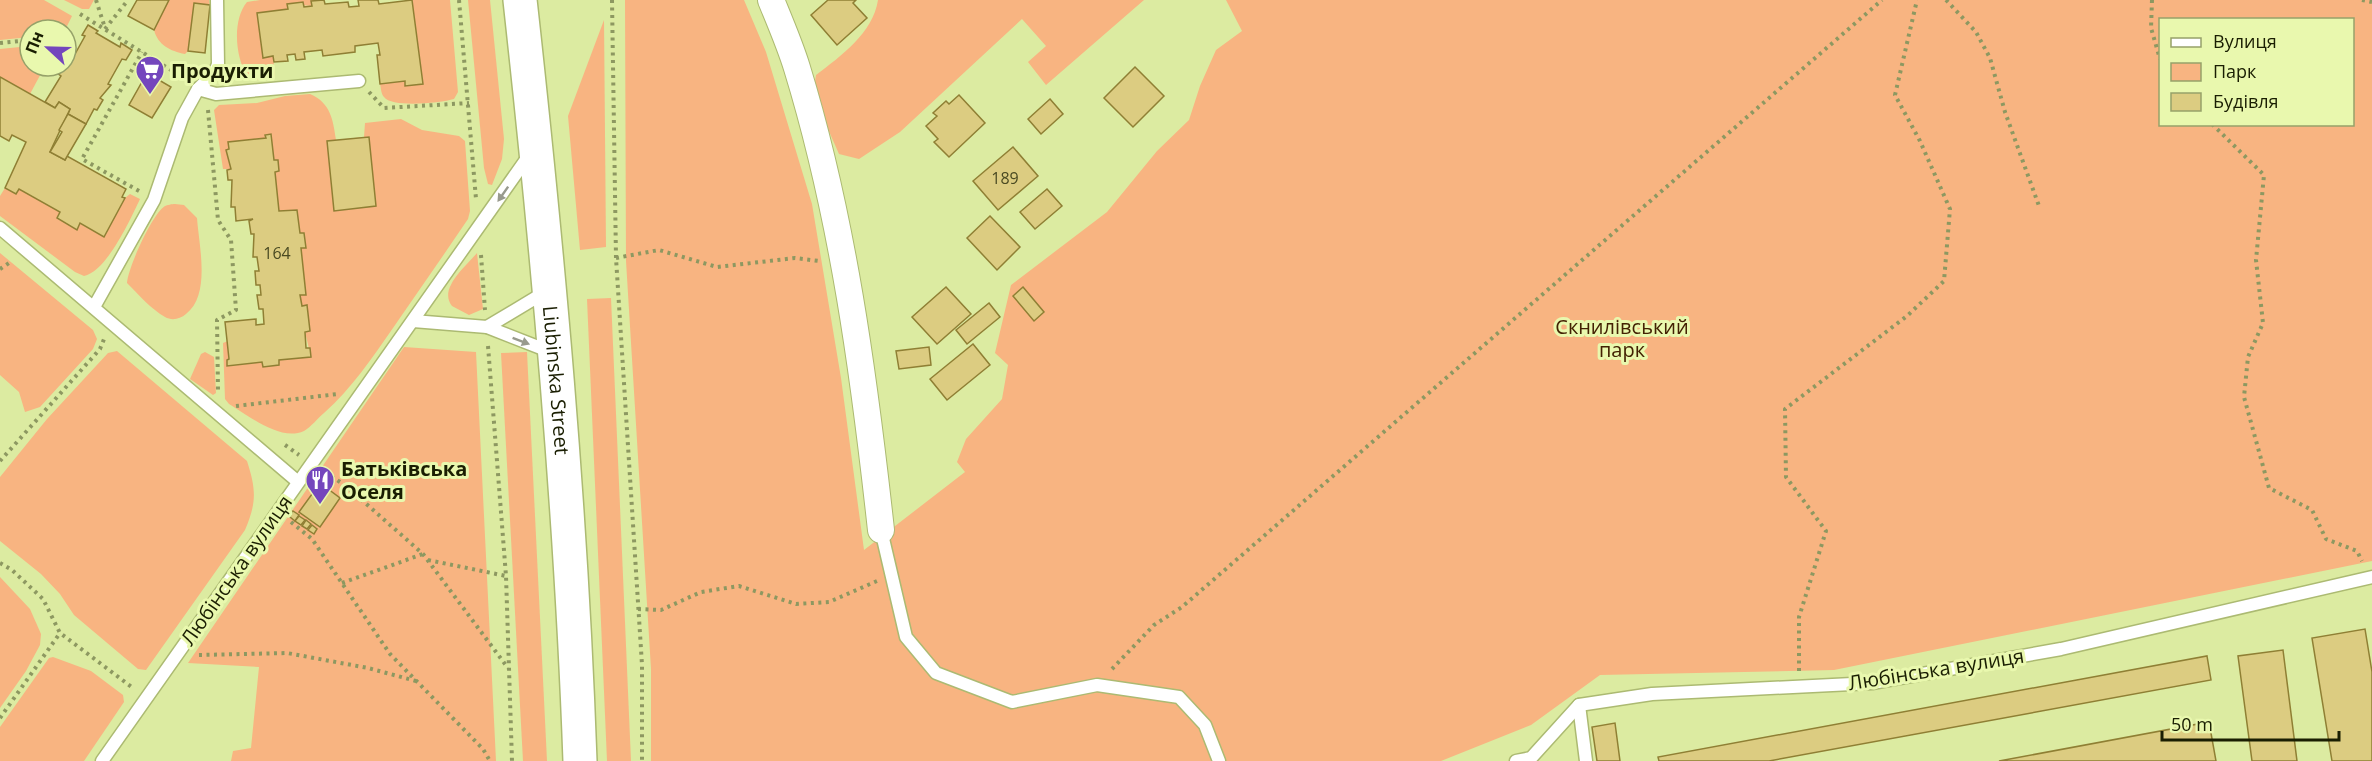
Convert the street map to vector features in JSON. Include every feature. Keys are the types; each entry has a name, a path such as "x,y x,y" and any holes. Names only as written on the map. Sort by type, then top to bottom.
{"main road":[{"name":"Liubinska Street","path":"520,0 556,354 575,614 580,761"}],"street":[{"path":"771,0 797,66 831,193 868,416 880,530"}],"lane":[{"path":"94,307 154,200 182,118 198,89 215,72 218,64 217,0"},
{"path":"198,89 216,94 359,81"},
{"name":"Любінська вулиця","path":"102,761 297,481 536,146"},
{"path":"0,228 297,481"},
{"path":"487,332 549,289"},
{"path":"413,321 487,332 556,354"},
{"path":"880,530 906,637 936,674 1012,702 1097,685 1179,697 1205,725 1219,761"},
{"name":"Любінська вулиця","path":"1579,705 1652,694 1872,682 2061,649 2371,577"},
{"path":"1516,761 1531,758 1579,705"},
{"path":"1579,705 1586,761"}],"path":[{"path":"96,0 105,29"},
{"path":"105,29 128,0"},
{"path":"459,0 477,210"},
{"path":"612,0 616,258 638,609 642,761"},
{"path":"1097,685 1154,625 1182,607 1882,0"},
{"path":"1800,687 1799,617 1826,531 1786,477 1785,409 1907,316 1944,281 1950,209 1920,141 1895,95 1917,0"},
{"path":"1946,0 1976,32 1990,58 2005,112 2039,206"},
{"path":"2152,0 2151,28 2159,55"},
{"path":"2362,0 2372,2"},
{"path":"80,14 198,89"},
{"path":"0,43 18,41"},
{"path":"142,52 81,159 154,200"},
{"path":"359,81 384,108 469,102"},
{"path":"216,94 207,108 216,221 231,240 236,310 217,320 218,400"},
{"path":"2214,126 2264,175 2256,260 2263,323 2248,357 2244,397 2269,488 2312,510 2326,539 2356,551 2371,577"},
{"path":"480,244 485,314"},
{"path":"616,258 659,250 717,267 795,258 843,264"},
{"path":"0,461 100,349 111,321"},
{"path":"487,332 506,576 512,761"},
{"path":"238,413 229,407 362,391"},
{"path":"284,444 346,486 423,554 508,668"},
{"path":"277,511 312,539 390,654 483,749 490,761"},
{"path":"342,583 423,554"},
{"path":"427,560 506,576"},
{"path":"0,563 12,570 43,599 60,633 145,698"},
{"path":"638,609 661,610 701,592 739,586 796,604 829,602 874,580 893,581"},
{"path":"0,718 60,633"},
{"path":"177,656 287,654 368,668 418,681"}],"green space":[{"path":"0,0 44,0 72,16 71,18 18,18 18,38 0,40"},
{"path":"64,0 94,0 89,9 82,9"},
{"path":"169,0 209,0 210,5 194,3 188,51 185,54 165,46 158,40 154,30"},
{"path":"322,0 312,1 312,6 287,4 288,9 257,13 263,57 273,56 275,75 273,80 256,80 248,77 238,50 237,29 242,10 247,2"},
{"path":"412,0 450,0 458,92 454,99 406,104 396,103 382,94 380,84 405,81 405,85 423,83"},
{"path":"468,0 490,0 504,139 502,159 492,185 488,184 484,168"},
{"name":"Скнилівський парк","path":"625,0 744,0 766,52 812,204 841,378 864,550 965,472 957,462 966,439 1002,399 1008,365 995,353 1011,285 1107,212 1157,151 1189,120 1200,86 1216,50 1242,31 1226,0 2372,0 2372,561 1834,670 1600,675 1531,725 1441,761 651,761 651,669 626,261"},
{"path":"878,0 1144,0 1046,85 1028,62 1046,46 1022,19 900,132 859,159 839,154 813,95 816,75 845,52 863,33 875,12"},
{"path":"604,20 606,247 580,250 568,116"},
{"path":"18,47 18,78 39,78 30,94 0,77 0,49"},
{"path":"310,94 327,107 336,140 364,137 365,123 401,119 422,130 459,136 465,141 470,211 468,219 449,247 353,383 307,429 285,433 265,426 229,404 225,399 223,343 228,341 228,366 262,362 263,367 279,365 279,360 311,357 305,332 310,331 307,305 302,306 300,295 306,295 301,248 306,248 304,233 300,233 297,210 279,211 271,135 266,135 266,138 231,169 223,169 214,110 219,105 257,103 285,96"},
{"path":"5,188 16,194 19,189 104,237 125,198 130,194 140,199 109,255 93,272 84,276 75,272 0,216 0,196"},
{"path":"184,205 197,218 202,269 199,295 194,306 184,316 173,319 155,310 127,283 136,254 154,219 165,206"},
{"path":"0,253 93,330 97,339 93,349 40,407 25,412 19,392 0,375"},
{"path":"477,253 483,309 469,315 452,306 448,292 455,278"},
{"path":"611,298 631,761 607,761 587,299"},
{"path":"404,347 476,352 496,761 231,761 233,751 251,748 259,667 188,663"},
{"path":"117,351 247,461 254,496 252,511 245,530 146,670 138,669 74,615 60,594 41,574 0,541 0,477 47,419 108,353"},
{"path":"205,352 214,357 216,393 213,395 190,379 201,354"},
{"path":"527,352 547,761 523,761 501,353"},
{"path":"0,577 30,609 41,634 40,645 26,671 0,708"},
{"path":"53,657 91,671 123,695 124,702 84,761 0,761 0,727 49,658"}],"building":[{"path":"137,0 169,0 154,30 128,16"},
{"path":"324,0 325,4 348,2 349,7 359,6 358,0 378,0 379,4 412,0 423,84 405,86 405,81 380,84 378,43 355,46 355,52 323,56 322,50 304,52 305,59 296,60 295,54 287,55 288,61 274,62 273,56 263,58 257,13 288,9 287,4 303,2 304,7 312,6 311,1"},
{"path":"828,0 856,0 853,3 867,18 837,45 811,15"},
{"path":"194,3 210,5 205,53 188,51"},
{"path":"88,25 98,31 96,33 120,47 121,43 132,50 126,60 122,59 108,84 111,85 100,98 103,100 97,110 94,109 86,124 68,114 70,109 59,102 55,108 45,102 60,78 78,78 78,49 85,36 82,35"},
{"path":"1135,67 1164,96 1133,127 1104,98"},
{"name":"Продукти","path":"147,73 171,87 152,118 129,105"},
{"path":"0,77 55,108 59,102 70,109 50,152 65,160 67,156 126,189 122,197 125,198 104,237 80,223 77,230 57,218 60,212 19,189 16,194 5,188 26,142 12,135 9,141 0,136"},
{"path":"959,95 985,123 949,157 934,142 938,139 926,126 937,116 933,113 946,101 949,104"},
{"path":"1050,99 1063,114 1041,134 1028,119"},
{"path":"68,114 86,124 65,160 50,152 62,132 59,130"},
{"path":"271,134 274,160 278,160 279,171 275,172 279,211 297,210 300,233 304,233 306,248 301,248 306,295 300,295 302,306 307,305 310,331 305,332 306,348 310,348 311,357 279,360 279,365 263,367 262,362 227,366 229,359 225,322 256,319 256,325 264,324 263,309 259,309 257,295 261,295 260,285 256,285 255,271 259,271 257,257 253,257 254,234 251,234 249,221 253,219 236,221 235,207 231,207 232,180 228,180 227,170 231,169 226,150 229,149 228,142 266,138 265,135"},
{"path":"369,137 376,206 334,211 327,141"},
{"path":"1013,147 1038,176 998,210 973,181"},
{"path":"1047,189 1062,206 1035,229 1020,212"},
{"path":"990,216 1020,247 997,270 967,238"},
{"path":"946,287 971,314 937,344 912,317"},
{"path":"1023,287 1044,312 1034,321 1013,296"},
{"path":"989,303 1000,317 967,344 956,330"},
{"path":"973,344 990,365 947,400 930,379"},
{"path":"929,347 931,365 899,369 896,351"},
{"name":"Батьківська Оселя","path":"320,483 340,498 320,527 299,512"},
{"path":"293,511 299,515 295,521 290,517"},
{"path":"299,516 305,520 301,525 295,521"},
{"path":"306,520 311,524 307,529 302,526"},
{"path":"312,525 317,529 314,534 308,530"},
{"path":"2365,629 2372,672 2372,761 2332,761 2312,638"},
{"path":"2283,650 2297,761 2252,761 2238,656"},
{"path":"2207,656 2211,680 1769,761 1659,761 1658,757"},
{"path":"2209,722 2216,761 1999,761"},
{"path":"1615,723 1620,761 1597,761 1592,727"}],"place":[{"name":"Продукти","path":"150,96"},
{"name":"Батьківська Оселя","path":"320,506"}]}
